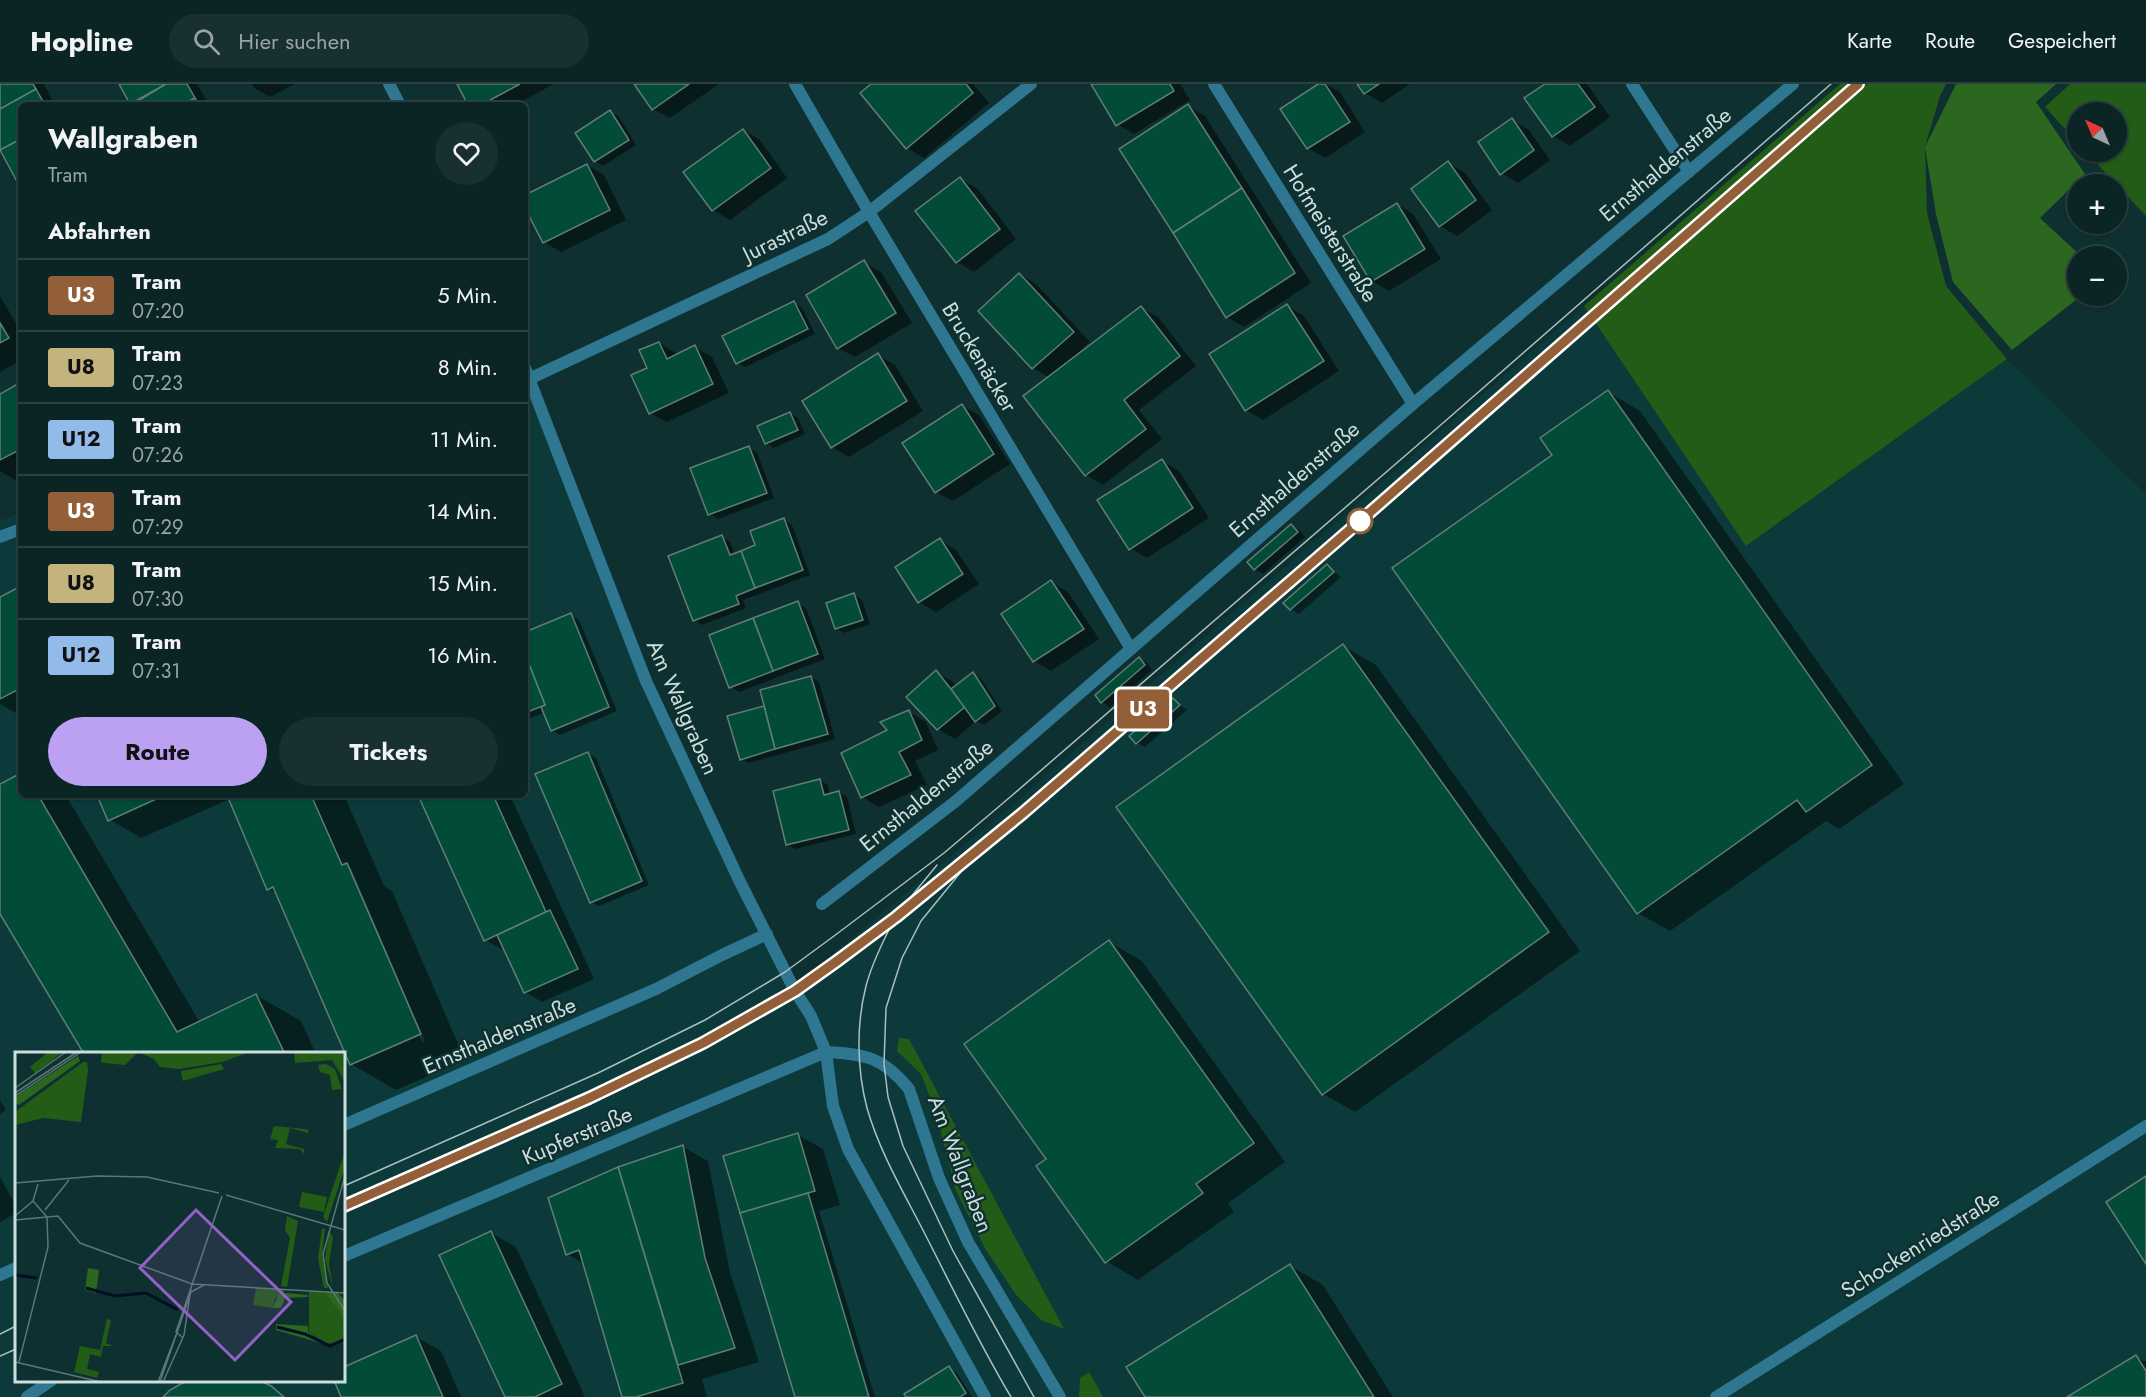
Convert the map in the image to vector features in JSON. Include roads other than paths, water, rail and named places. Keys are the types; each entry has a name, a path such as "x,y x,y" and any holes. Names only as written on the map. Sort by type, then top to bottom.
{"street":[{"path":"389,84 398,102"},
{"name":"Bruckenäcker","path":"795,84 1131,650"},
{"name":"Jurastraße","path":"528,374 828,240 869,212 1031,84"},
{"name":"Hofmeisterstraße","path":"1214,84 1413,404"},
{"path":"1632,84 1689,172"},
{"name":"Ernsthaldenstraße","path":"822,904 956,801 1413,404 1793,84"},
{"name":"Am Wallgraben","path":"528,377 646,681 795,991 811,1016 826,1052 832,1106 848,1149 985,1397"},
{"path":"0,537 18,529"},
{"name":"Ernsthaldenstraße","path":"345,1125 656,989 767,934"},
{"name":"Am Wallgraben","path":"826,1052 860,1054 884,1064 909,1089 939,1178 968,1242 1060,1397"},
{"name":"Kupferstraße","path":"345,1256 826,1052"},
{"name":"Schockenriedstraße","path":"1716,1397 2146,1126"},
{"path":"0,1275 15,1268"},
{"path":"27,1397 49,1382"}],"tram line":[{"path":"345,1186 598,1073 705,1020 785,972 834,936 944,853 1009,798 1831,84"},
{"path":"345,1206 589,1098 703,1043 795,991 837,961 896,917 1023,813 1858,84"},
{"name":"U3","path":"345,1206 589,1098 703,1043 795,991 837,961 896,917 1023,813 1858,84"},
{"path":"910,898 937,865"},
{"path":"960,873 921,921 902,958 886,1008 884,1064 888,1097 903,1146 953,1251 1034,1397"},
{"path":"894,920 871,969 863,1001 859,1047 861,1078 867,1108 894,1176 1011,1397"},
{"path":"0,1334 15,1326"},
{"path":"0,1356 15,1349"}]}
